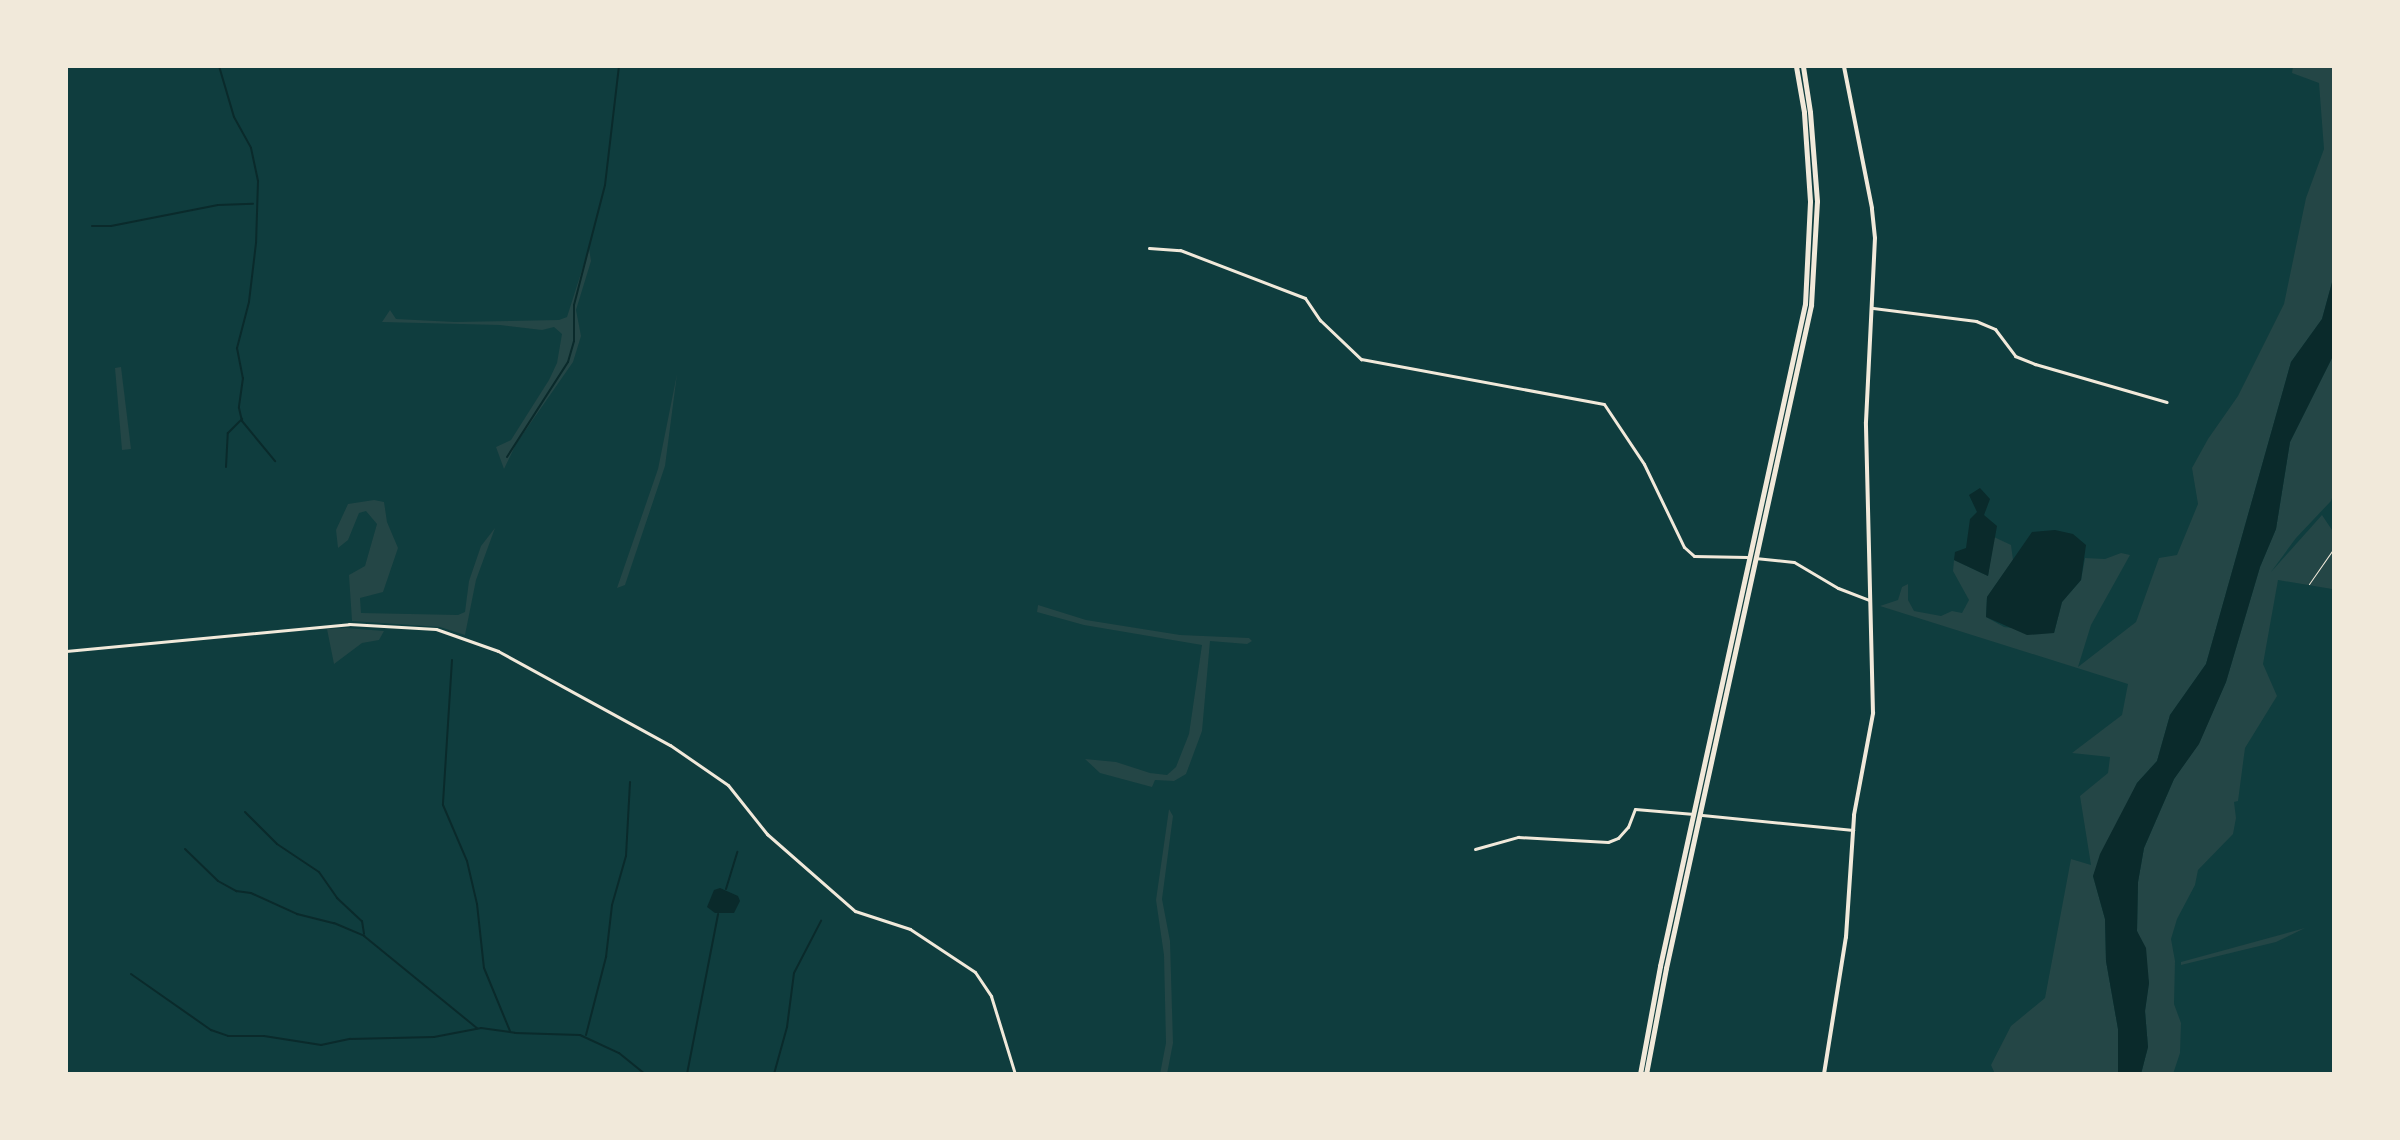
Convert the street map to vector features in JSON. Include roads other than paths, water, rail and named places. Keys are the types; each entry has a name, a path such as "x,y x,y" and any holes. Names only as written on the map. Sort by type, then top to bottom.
{"highway":[{"path":"1646,1074 1698,807 1793,369 1808,271 1808,157 1796,66"},
{"path":"1755,554 1798,370 1814,272 1815,157 1803,66"},
{"path":"1640,1074 1695,822"}],"main road":[{"path":"1824,1074 1846,937 1853,830 1873,713 1866,422 1873,308 1872,208 1844,66"}],"street":[{"path":"1149,248 1180,250 1305,298 1320,320 1361,359 1604,404 1644,464 1684,547 1694,556 1794,562 1838,588 1869,600"},
{"path":"1873,308 1976,321 1995,329 2015,356 2167,402"},
{"path":"66,651 349,624 436,629 498,651 670,745 728,785 775,842 855,911 910,929 975,972 991,996 1015,1074"},
{"path":"1475,849 1518,837 1608,842 1618,838 1628,827 1635,809 1853,830"}],"lane":[{"path":"2309,584 2334,548"}],"waterway":[{"path":"219,66 234,117 251,148 258,181 256,243 249,302 237,348 243,378 239,408 242,421 275,461"},
{"path":"507,457 568,362 574,341 574,305 605,185 619,66"},
{"path":"92,226 111,226 218,205 253,204"},
{"path":"226,467 228,433 242,419"},
{"path":"452,660 443,805 467,861 477,904 484,968 510,1031"},
{"path":"586,1035 606,957 612,905 626,856 630,782"},
{"path":"245,812 277,844 319,872 337,898 362,921 364,934"},
{"path":"185,849 218,881 236,891 251,893 297,914 334,923 364,936 477,1028"},
{"path":"726,889 737,852"},
{"path":"687,1074 718,914"},
{"path":"774,1074 787,1027 794,973 821,921"},
{"path":"131,974 211,1030 228,1036 264,1036 321,1045 350,1039 434,1037 481,1028 515,1033 580,1035 619,1053 645,1074"}]}
